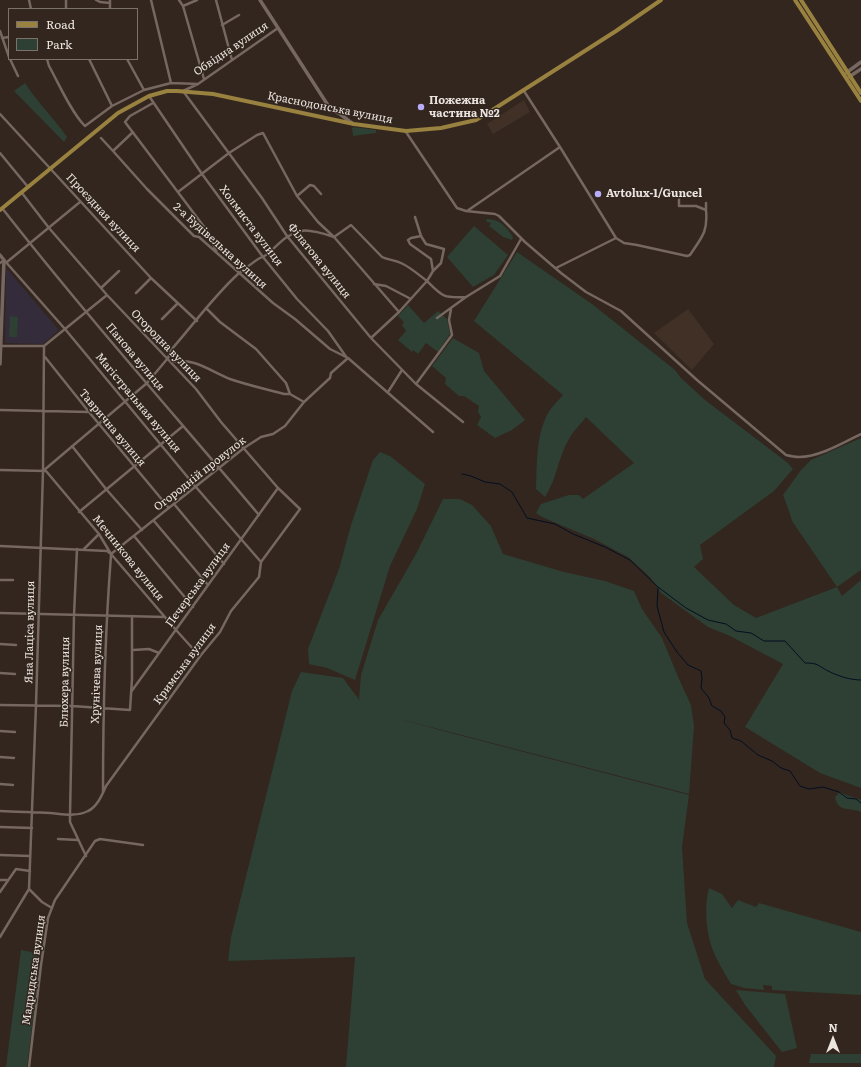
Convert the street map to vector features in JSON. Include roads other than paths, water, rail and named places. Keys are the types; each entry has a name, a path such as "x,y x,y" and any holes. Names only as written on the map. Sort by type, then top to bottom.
{"main road":[{"name":"Краснодонська вулиця","path":"1,209 118,113 149,96 167,91 213,94 354,124 406,131 441,128 476,120 524,91 661,0"},
{"path":"795,0 847,75 861,92"},
{"path":"801,0 847,75 861,101"}],"street":[{"path":"96,0 100,2 110,1"},
{"path":"151,0 171,83"},
{"path":"179,0 183,6 204,79"},
{"path":"183,6 197,0"},
{"path":"216,0 232,60"},
{"path":"260,0 331,110 340,114 354,124"},
{"path":"222,25 239,15"},
{"name":"Обвідна вулиця","path":"47,60 72,108 85,126 112,106 144,90 171,83 198,84 278,27"},
{"path":"0,31 8,55"},
{"path":"2,38 8,37"},
{"path":"10,60 18,76"},
{"path":"89,60 112,106"},
{"path":"128,60 144,90"},
{"path":"847,75 861,62"},
{"path":"847,75 861,69"},
{"path":"183,91 198,84"},
{"name":"Філатова вулиця","path":"183,91 229,153 287,236 371,338 416,384 463,422"},
{"path":"524,91 616,238 624,244 637,245 687,256 690,255 706,230 706,203"},
{"name":"Холмиста вулиця","path":"149,96 202,174 263,257 297,299 328,330 348,358"},
{"path":"153,103 130,116 125,122 208,232 218,255"},
{"name":"Проєздная вулиця","path":"0,114 151,278 177,304 197,321"},
{"path":"406,131 457,208 466,211 495,214 499,216 521,239 561,273 586,292 621,311 697,380 786,455 798,457 810,456 835,447 861,434"},
{"path":"113,151 133,132"},
{"path":"178,192 229,153 257,135 263,133 297,196 318,222 362,268 399,312"},
{"name":"2-а Будівельна вулиця","path":"101,138 147,189 194,236 199,237 239,274 330,349 348,358"},
{"path":"466,211 560,147"},
{"path":"0,153 28,187"},
{"path":"297,196 310,185 314,186 321,194"},
{"name":"Огородна вулиця","path":"22,192 49,228 107,295 172,362 278,488 300,509"},
{"path":"679,199 679,206 696,206 706,210"},
{"path":"0,263 6,261 80,202"},
{"name":"Панова вулиця","path":"1,209 183,426 260,515"},
{"path":"371,338 412,299 433,271 441,263 444,249 426,244 421,236 415,217"},
{"path":"334,237 352,225 382,257 392,259 403,264 427,281 441,295 449,298 466,297"},
{"path":"0,470 43,471 147,383 168,358 171,350 197,321 206,308 239,274 263,257 287,236 308,230 313,233 325,234 334,237"},
{"path":"421,236 408,240 410,244 431,259 433,271"},
{"path":"556,268 616,238"},
{"path":"437,318 466,297 500,276 521,239"},
{"name":"Магістральная вулиця","path":"0,255 65,329 195,486 261,562"},
{"path":"0,364 1,299 6,261"},
{"path":"101,288 119,271"},
{"path":"136,293 151,278"},
{"path":"374,284 386,286 412,299"},
{"path":"0,346 44,346 107,295"},
{"path":"162,319 177,304"},
{"path":"206,308 220,322 256,349 286,382 290,394"},
{"path":"416,384 452,335 449,320 451,308"},
{"name":"Яна Лаціса вулиця","path":"29,889 43,471 44,346"},
{"name":"Таврична вулиця","path":"44,356 169,508"},
{"path":"348,358 433,432"},
{"name":"Огородній провулок","path":"111,554 244,448 262,437 273,434 285,426 304,402 330,378 331,373 348,358"},
{"path":"172,362 194,362 230,379 284,394 290,394 304,402"},
{"path":"388,392 402,370"},
{"path":"0,410 89,412"},
{"path":"79,512 183,426"},
{"path":"72,446 106,490 142,530"},
{"name":"Мечникова вулиця","path":"43,471 46,471 54,480 98,534 111,554 176,630 195,651 201,655"},
{"name":"Печерська вулиця","path":"131,692 278,488"},
{"path":"174,504 224,564"},
{"name":"Кримська вулиця","path":"0,811 70,815 82,814 89,811 103,794 112,777 201,655 220,632 231,611 259,577 261,562 300,509"},
{"path":"154,521 208,586"},
{"path":"83,549 98,534"},
{"path":"134,536 193,607"},
{"path":"0,546 83,549 107,551 111,554"},
{"name":"Блюхера вулиця","path":"77,549 74,615 70,822 86,856"},
{"name":"Хрунічева вулиця","path":"103,794 103,708 111,554"},
{"path":"0,580 13,580"},
{"path":"0,613 165,617"},
{"path":"0,705 72,706 130,710 133,650 132,616"},
{"path":"0,644 16,645"},
{"path":"133,650 149,649 159,653"},
{"path":"0,673 15,674"},
{"path":"0,731 15,732"},
{"path":"0,757 14,758"},
{"path":"0,784 13,785"},
{"path":"0,827 32,828"},
{"path":"58,839 78,840"},
{"name":"Мадридська вулиця","path":"29,1067 48,918 55,900 95,841 100,839 143,845"},
{"path":"0,855 30,856"},
{"path":"0,892 16,869 30,871"},
{"path":"0,880 8,880"},
{"path":"0,937 29,889 42,902 52,908"}],"waterway":[{"path":"462,474 485,482 500,484 512,492 527,518 555,524 573,534 605,547 630,560 658,587 686,608 708,620 726,624 736,631 751,633 764,641 785,641 805,663 815,664 832,673 844,677 861,680"},
{"path":"658,588 657,606 664,632 677,652 688,665 701,671 701,688 709,698 712,706 721,711 725,717 724,723 730,730 732,738 741,741 758,755 772,761 781,768 790,771 800,786 809,789 823,787 839,792 847,798 856,799 861,803"}],"place":[{"name":"Пожежна частина №2","path":"421,107"},
{"name":"Avtolux-1/Guncel","path":"598,194"}]}
